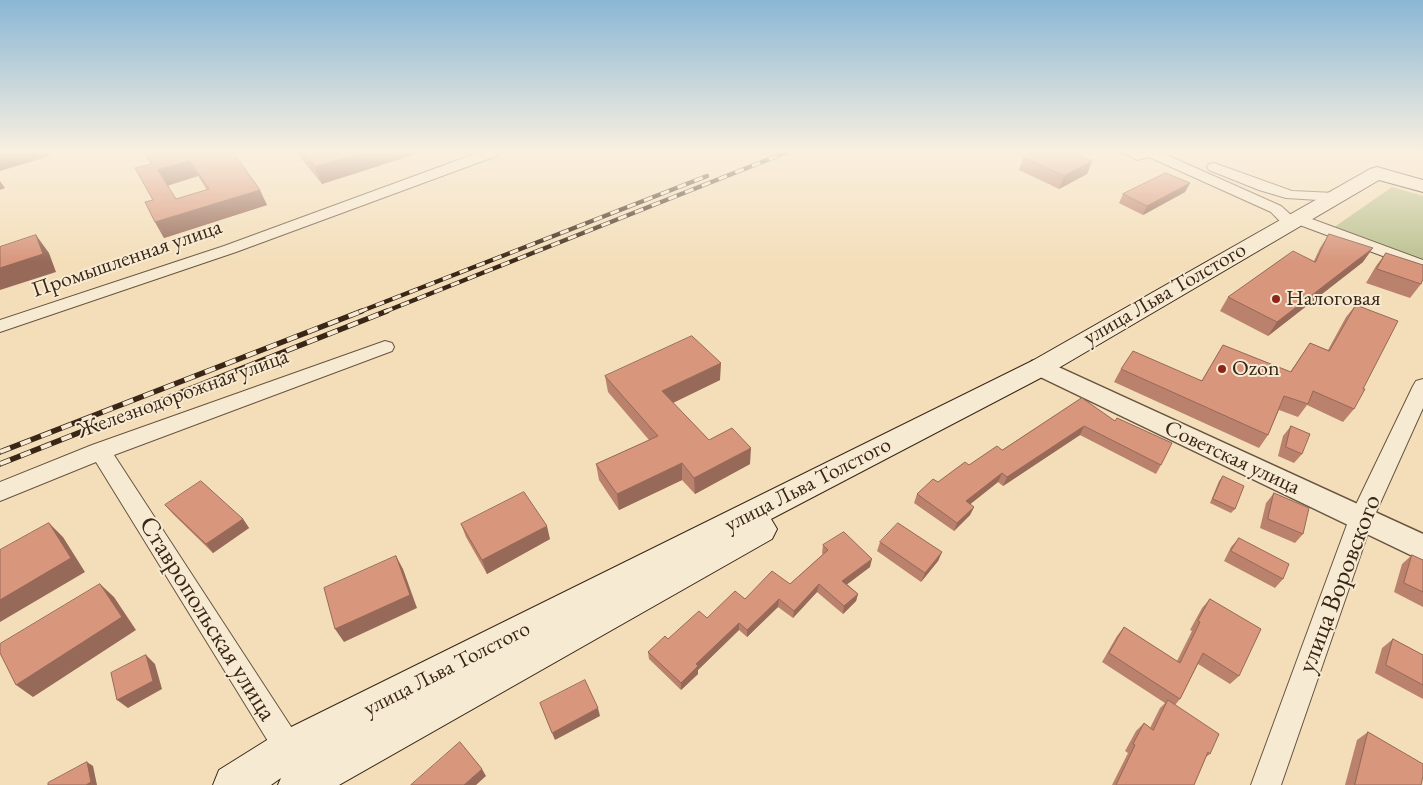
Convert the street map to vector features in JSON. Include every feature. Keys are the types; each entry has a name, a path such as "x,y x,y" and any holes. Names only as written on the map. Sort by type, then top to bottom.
{"main road":[{"name":"улица Льва Толстого","path":"309,782 1045,369 1293,220 1350,189"},
{"name":"улица Льва Толстого","path":"234,785 289,749 1045,369"}],"street":[{"name":"Промышленная улица","path":"0,326 230,249 394,189"},
{"path":"1230,189 1276,209 1293,220 1423,266"},
{"path":"1270,189 1291,195 1335,197"},
{"name":"Железнодорожная улица","path":"0,492 100,451 385,347"},
{"name":"Советская улица","path":"1045,369 1423,548"},
{"name":"улица Воровского","path":"1266,785 1361,519 1423,386"},
{"name":"Ставропольская улица","path":"100,451 309,782"}],"green space":[{"path":"1390,189 1398,189 1423,196 1423,259 1333,228"}],"building":[{"path":"147,189 170,189 176,199 209,189 260,190 155,222 145,202 153,200"},
{"path":"1134,189 1179,189 1147,206 1123,194"},
{"path":"1329,234 1373,248 1277,322 1228,297 1293,251 1315,262"},
{"path":"36,235 43,254 0,268 0,247"},
{"path":"1386,253 1423,265 1421,284 1377,269"},
{"path":"1356,305 1398,321 1354,409 1313,391 1308,404 1284,396 1268,435 1121,369 1133,351 1202,381 1223,345 1291,372 1310,343 1329,351"},
{"path":"692,336 721,363 662,391 709,440 732,428 751,448 694,478 682,463 617,494 596,464 658,436 605,376"},
{"path":"1082,398 1115,421 1117,418 1172,443 1161,465 1084,426 1007,477 1002,473 966,501 974,507 957,523 917,494 933,479 938,482 965,462 969,465 997,446 1002,450"},
{"path":"1291,426 1310,434 1302,454 1286,447"},
{"path":"1223,476 1244,486 1235,509 1213,499"},
{"path":"201,481 243,519 206,544 165,505"},
{"path":"524,492 547,526 482,560 461,524"},
{"path":"1274,493 1309,508 1303,534 1268,519"},
{"path":"49,523 71,558 0,600 0,550"},
{"path":"898,523 942,552 925,573 880,542"},
{"path":"844,532 872,559 842,581 858,594 844,606 819,584 794,611 779,599 747,630 739,623 696,664 698,666 681,683 648,652 665,636 668,639 699,611 707,618 735,591 745,599 772,571 790,584 828,550 823,545"},
{"path":"1239,538 1289,564 1283,579 1231,551"},
{"path":"1412,555 1423,560 1423,592 1404,583"},
{"path":"396,556 410,595 335,629 324,588"},
{"path":"100,584 122,617 16,685 0,653 0,644"},
{"path":"1210,599 1261,629 1239,676 1203,653 1180,699 1109,653 1124,627 1180,663 1200,622 1198,621"},
{"path":"1393,639 1423,655 1423,685 1386,665"},
{"path":"146,655 153,681 117,700 111,673"},
{"path":"585,680 598,708 552,733 540,703"},
{"path":"1168,700 1219,734 1210,754 1208,752 1194,785 1116,785 1144,723 1153,730"},
{"path":"1368,732 1423,764 1421,785 1355,785"},
{"path":"460,742 482,769 464,785 411,785"},
{"path":"87,762 91,782 86,785 48,785 48,783"}],"railway":[{"path":"359,312 675,189"},
{"path":"384,312 695,189"},
{"path":"0,452 362,311"},
{"path":"0,464 387,311"}],"place":[{"name":"Налоговая","path":"1276,299"},
{"name":"Ozon","path":"1222,369"}]}
